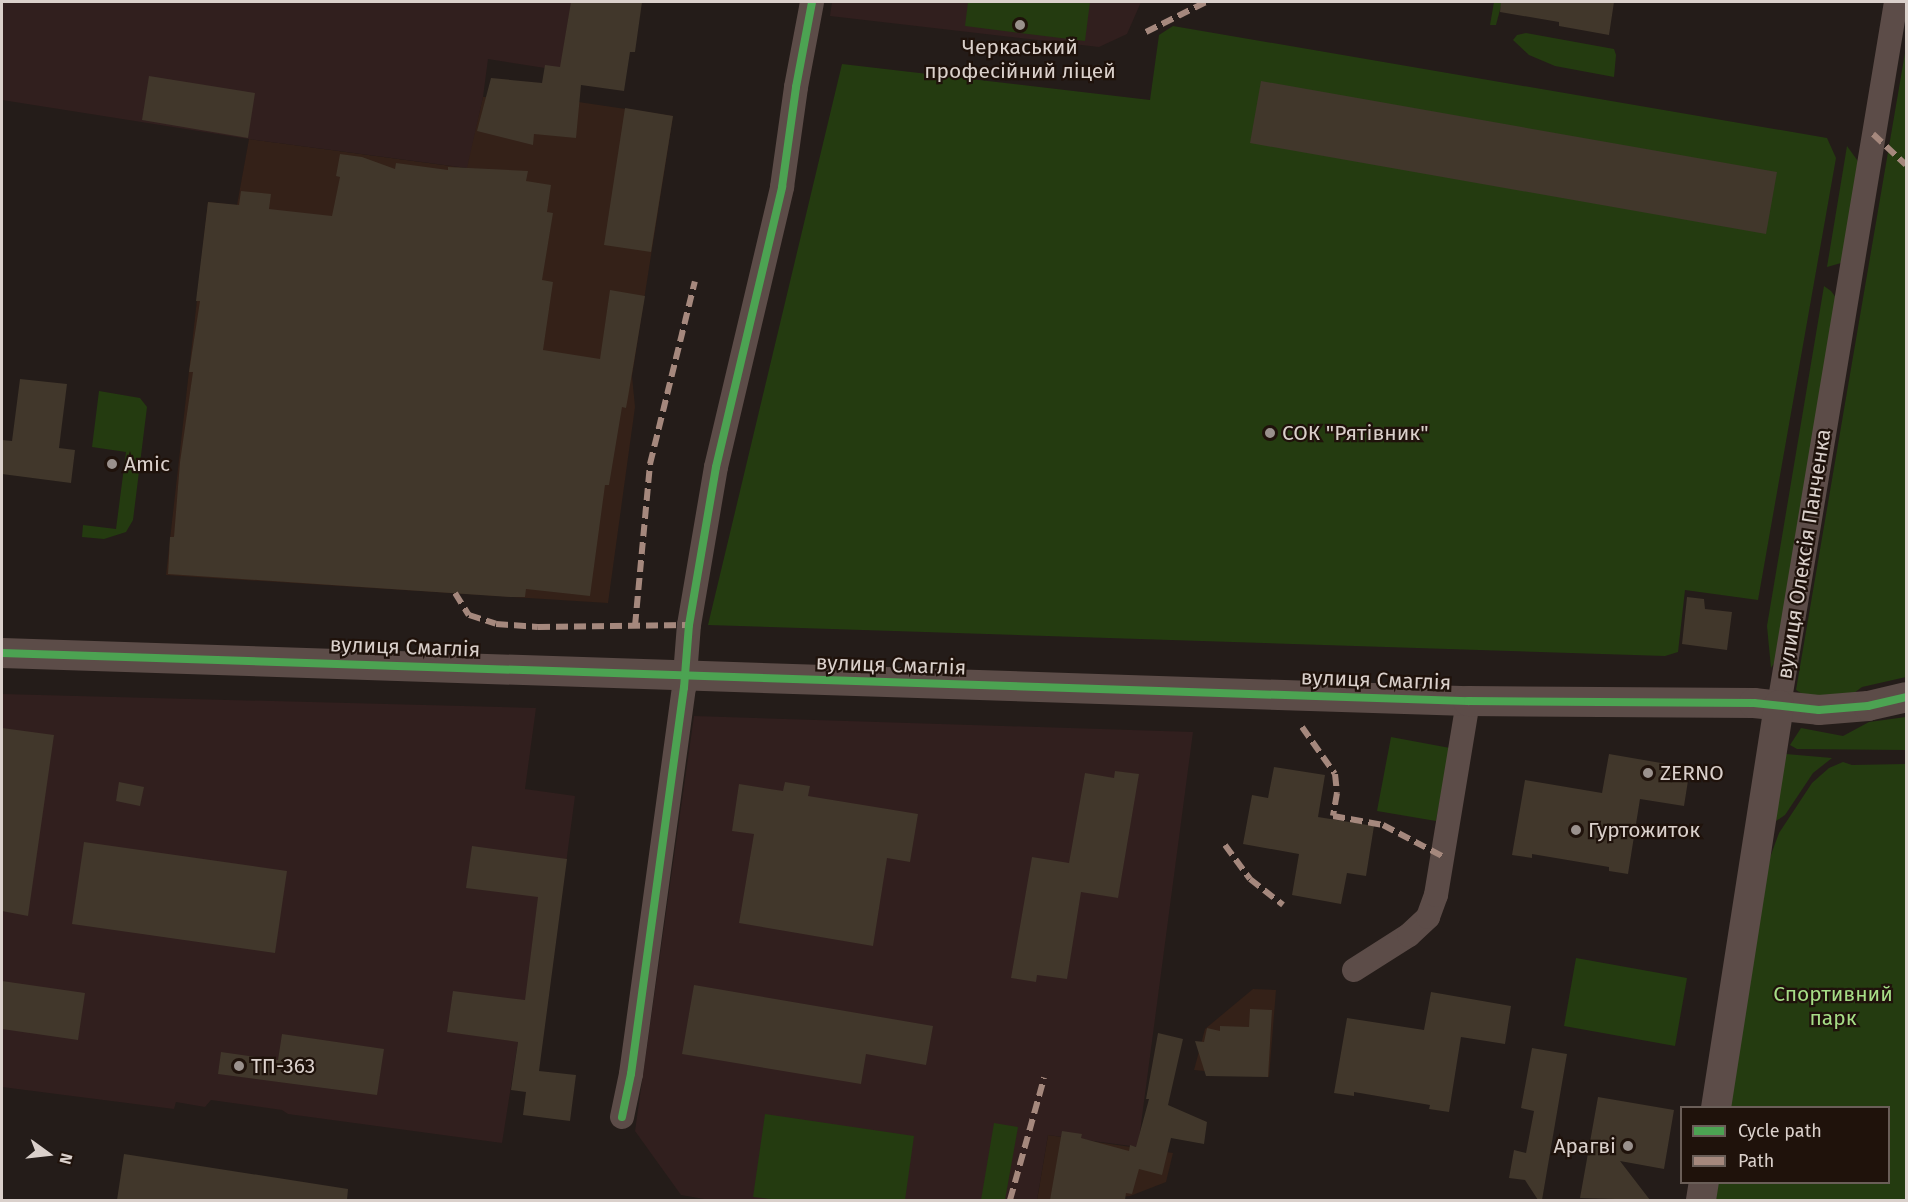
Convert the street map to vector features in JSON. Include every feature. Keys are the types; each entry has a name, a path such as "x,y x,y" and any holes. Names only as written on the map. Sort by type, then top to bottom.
{"street":[{"path":"622,1117 631,1074 686,673 689,626 716,467 782,187 796,87 812,2"},
{"name":"вулиця Олексія Панченка","path":"1716,1106 1779,705 1896,2"},
{"name":"вулиця Смаглія","path":"2,653 686,673 912,684 1468,701 1779,705 1819,710 1868,706 1906,697"},
{"path":"1354,970 1409,935 1428,917 1436,895 1468,701"},
{"path":"1701,1200 1704,1184"}],"shaded area":[{"path":"2,2 633,2 622,80 488,59 483,97 467,168 249,139 2,100"},
{"name":"Черкаський професійний ліцей","path":"832,2 1141,2 1127,34 1099,47 830,16"},
{"path":"538,96 673,116 632,376 635,407 608,603 166,575 208,202 237,205 249,139 466,168 483,97"},
{"path":"2,694 536,708 525,789 575,796 542,1045 518,1042 502,1143 288,1114 282,1110 211,1100 205,1107 176,1102 174,1109 2,1087"},
{"path":"694,716 1193,732 1138,1147 1048,1135 1037,1200 710,1200 681,1195 635,1131"},
{"path":"1253,989 1276,990 1269,1077 1194,1070 1205,1029"},
{"path":"1048,1135 1173,1153 1166,1182 1130,1196 1091,1200 1037,1200"}],"green space":[{"path":"968,2 1090,2 1085,41 965,26"},
{"path":"1494,2 1502,2 1496,25 1490,25"},
{"name":"СОК \"Рятівник\"","path":"1173,26 1827,138 1836,158 1758,600 1685,590 1678,652 1665,656 708,625 842,64 1150,100 1159,35"},
{"path":"1526,33 1614,49 1616,55 1614,77 1555,66 1529,55 1513,40 1517,35"},
{"path":"1906,47 1906,677 1862,687 1854,693 1806,696 1796,690"},
{"path":"1847,146 1860,164 1841,263 1827,267"},
{"path":"1824,286 1837,299 1778,657 1771,668 1767,626"},
{"path":"99,391 140,398 147,407 133,520 126,532 104,539 82,537 83,525 116,529 126,452 92,447"},
{"path":"1906,717 1906,750 1797,749 1790,745 1801,728 1843,736 1869,722"},
{"path":"1391,737 1450,748 1436,821 1377,811"},
{"path":"1786,754 1832,758 1813,773 1785,815 1773,823"},
{"name":"Спортивний парк","path":"1843,762 1852,765 1906,764 1906,1200 1710,1200 1713,1184 1890,1184 1890,1106 1726,1106 1769,860 1779,833 1812,783 1829,768"},
{"path":"1576,958 1687,978 1675,1046 1564,1026"},
{"path":"765,1114 914,1136 905,1200 779,1200 753,1197"},
{"path":"994,1123 1018,1127 1005,1200 981,1200"}],"building":[{"path":"571,2 642,2 635,52 630,52 624,91 581,85 576,138 534,134 533,145 477,131 491,78 542,83 545,65 560,67"},
{"path":"1501,2 1614,2 1609,35 1559,26 1559,22 1500,12"},
{"path":"149,76 255,93 248,138 142,120"},
{"path":"1261,81 1777,172 1766,234 1250,143"},
{"path":"625,108 673,116 651,252 604,245"},
{"path":"340,154 362,157 395,169 396,163 448,170 448,167 528,171 526,181 551,185 547,212 553,213 542,280 553,282 543,350 600,359 610,290 645,296 626,408 622,407 609,485 605,485 590,596 526,589 525,597 510,597 168,574 170,537 174,537 180,462 193,372 189,372 200,301 196,301 208,202 239,205 241,191 271,194 269,209 332,216 340,177 336,176"},
{"path":"20,379 67,384 59,448 75,450 71,483 2,474 2,440 12,441"},
{"path":"1687,597 1704,599 1705,609 1732,612 1727,650 1682,644"},
{"path":"2,728 54,735 28,916 2,911"},
{"name":"Гуртожиток","path":"1609,754 1690,768 1684,806 1640,799 1628,874 1609,871 1609,867 1532,854 1532,858 1512,855 1525,780 1602,793"},
{"path":"1274,767 1325,775 1318,817 1374,826 1366,876 1347,873 1341,904 1292,895 1299,854 1243,844 1252,795 1268,798"},
{"path":"1115,771 1139,774 1118,898 1081,892 1067,979 1037,975 1036,982 1011,978 1032,857 1069,863 1085,773 1114,778"},
{"path":"119,782 144,787 140,806 116,801"},
{"path":"785,782 810,786 808,796 918,814 910,862 887,858 873,946 739,923 754,834 732,831 739,784 783,791"},
{"path":"84,842 287,871 275,953 72,924"},
{"path":"472,846 567,859 539,1071 576,1075 570,1121 523,1115 526,1092 511,1090 518,1042 447,1032 453,991 525,1000 538,897 466,888"},
{"path":"2,981 85,993 78,1040 2,1029"},
{"path":"694,985 933,1026 926,1065 866,1054 861,1084 682,1054"},
{"path":"1431,992 1511,1006 1505,1044 1461,1037 1449,1112 1429,1109 1430,1105 1354,1092 1354,1096 1334,1093 1347,1018 1424,1030"},
{"path":"1250,1009 1272,1010 1268,1077 1206,1076 1195,1041 1204,1042 1207,1028 1220,1031 1220,1026 1249,1027"},
{"path":"1158,1033 1183,1039 1168,1105 1207,1122 1204,1144 1171,1138 1162,1175 1139,1169 1132,1194 1126,1193 1125,1200 1050,1200 1062,1131 1082,1134 1081,1138 1129,1151 1130,1145 1136,1147 1149,1099 1146,1099"},
{"path":"282,1034 384,1049 377,1095 218,1074 221,1052 278,1060"},
{"path":"1532,1048 1567,1054 1542,1200 1538,1200 1525,1180 1509,1178 1514,1150 1526,1153 1534,1111 1521,1108"},
{"name":"Арагві","path":"1598,1097 1674,1110 1664,1169 1620,1161 1650,1200 1580,1198"},
{"path":"124,1154 348,1189 347,1200 117,1200"}],"marked path":[{"path":"1146,32 1206,2"},
{"path":"1873,134 1906,165"},
{"path":"635,626 650,464 695,281"},
{"path":"455,593 469,615 496,624 538,627 689,625"},
{"path":"1302,727 1335,774 1337,793 1333,816 1383,825 1442,856"},
{"path":"1225,845 1250,879 1283,905"},
{"path":"1010,1200 1044,1078"}],"cycle path":[{"path":"622,1117 631,1074 684,688 689,625 716,467 782,187 796,87 812,2"},
{"path":"2,653 1468,701 1754,703 1819,710 1868,706 1906,697"}],"place":[{"name":"Черкаський професійний ліцей","path":"1020,25"},
{"name":"СОК \"Рятівник\"","path":"1270,433"},
{"name":"Amic","path":"112,464"},
{"name":"ZERNO","path":"1648,773"},
{"name":"Гуртожиток","path":"1576,830"},
{"name":"ТП-363","path":"239,1066"},
{"name":"Арагві","path":"1628,1146"}]}
